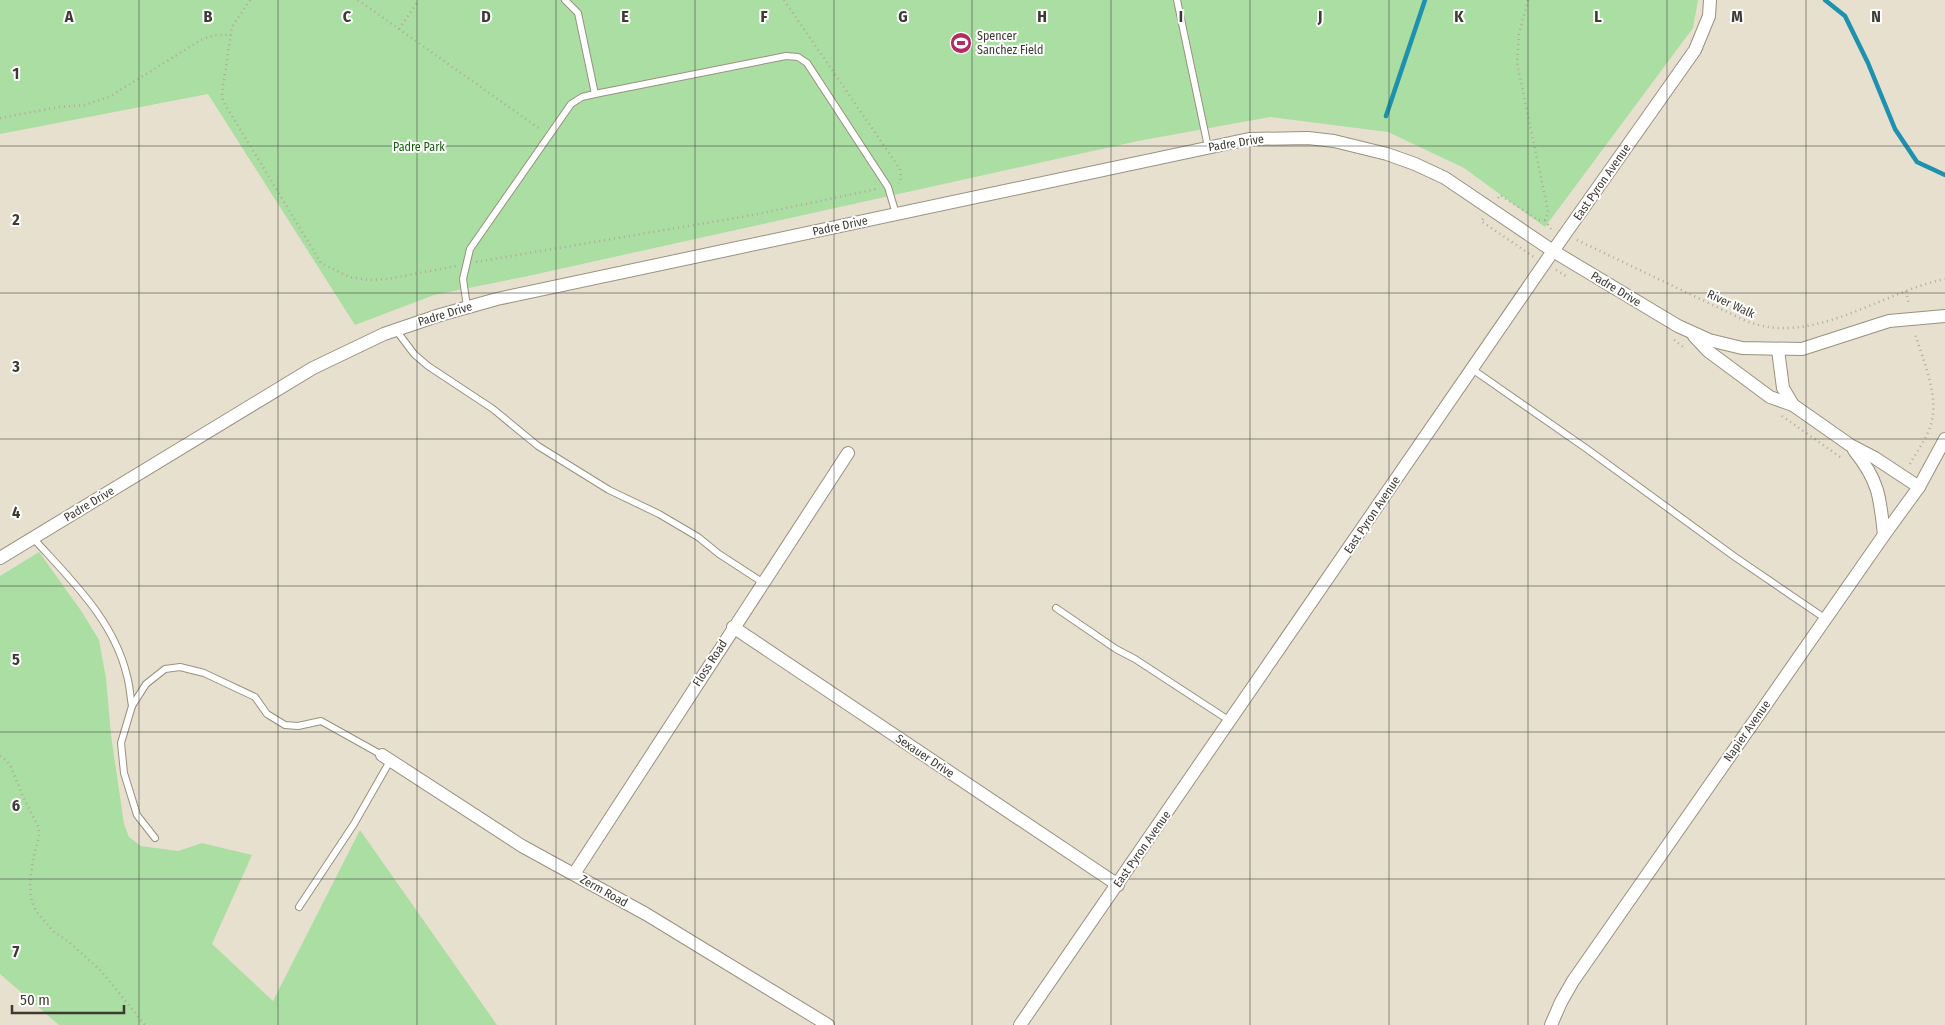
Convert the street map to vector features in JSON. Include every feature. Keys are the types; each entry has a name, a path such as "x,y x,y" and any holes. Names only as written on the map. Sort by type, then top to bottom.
{"street":[{"name":"East Pyron Avenue","path":"1020,1025 1552,251 1695,50 1709,16 1710,0"},
{"name":"Padre Drive","path":"0,558 313,368 396,330 497,299 1249,139 1308,138 1334,141 1387,154 1415,164 1445,178 1552,251 1692,334 1709,340 1742,348 1778,350 1802,348 1890,321 1945,316"},
{"name":"Padre Drive","path":"1692,334 1708,351 1770,397 1793,405 1850,444 1920,487"},
{"name":"Padre Drive","path":"1778,350 1783,388 1793,405"},
{"name":"Napier Avenue","path":"1551,1025 1560,1002 1573,982 1884,535 1920,487 1945,439"},
{"name":"Padre Drive","path":"1850,444 1868,466 1876,482 1884,535"},
{"name":"Floss Road","path":"574,874 762,582 848,453"},
{"name":"Sexauer Drive","path":"733,627 1118,885"},
{"name":"Zerm Road","path":"386,758 522,846 646,914 828,1025"}],"lane":[{"path":"565,0 578,13 595,94"},
{"path":"1177,0 1208,147"},
{"path":"467,307 463,279 470,249 571,104 595,94 786,56 798,57 807,63 888,187 896,214"},
{"path":"396,330 414,354 428,366 493,409 538,446 608,490 659,514 698,537 718,554 762,582"},
{"path":"1472,369 1588,449 1743,562 1826,618"},
{"path":"33,538 89,600 112,636 127,675 132,706"},
{"path":"1056,608 1116,649 1230,721"},
{"path":"155,838 137,815 124,773 121,742 132,706 146,684 165,668 180,667 204,673 255,698 267,714 284,725 298,726 321,721 386,758 354,824 299,907"}],"path":[{"path":"250,0 232,27 222,92 223,101 321,262 349,277 369,280 388,279 753,215 899,185 900,169 784,0"},
{"path":"358,0 549,136"},
{"path":"399,29 419,0"},
{"path":"1528,0 1519,34 1517,63 1548,211 1545,220"},
{"path":"0,118 84,104 110,97 201,40 214,35 232,36"},
{"path":"1500,195 1538,220 1545,220"},
{"path":"1545,220 1552,230"},
{"path":"1481,221 1530,254"},
{"name":"River Walk","path":"1575,239 1744,320 1765,327 1785,329 1805,326 1945,279"},
{"path":"1906,291 1909,308"},
{"path":"1908,467 1929,431 1933,417 1932,393 1914,328"},
{"path":"0,756 11,767 23,797 39,828 30,882 30,898 36,911 53,931 70,942 102,972 145,1025"}],"green space":[{"name":"Padre Park","path":"0,0 1698,0 1693,28 1545,227 1464,168 1388,132 1270,117 1138,141 528,276 434,295 355,325 208,94 0,134"},
{"path":"39,552 82,612 99,640 106,678 111,735 124,824 129,837 141,846 178,851 202,843 252,855 212,944 273,1001 360,830 497,1025 59,1025 0,974 0,576"}],"waterway":[{"path":"1386,116 1425,0"},
{"path":"1825,0 1845,16 1868,63 1895,129 1917,162 1945,175"}],"place":[{"name":"Spencer Sanchez Field","path":"961,43"}]}
